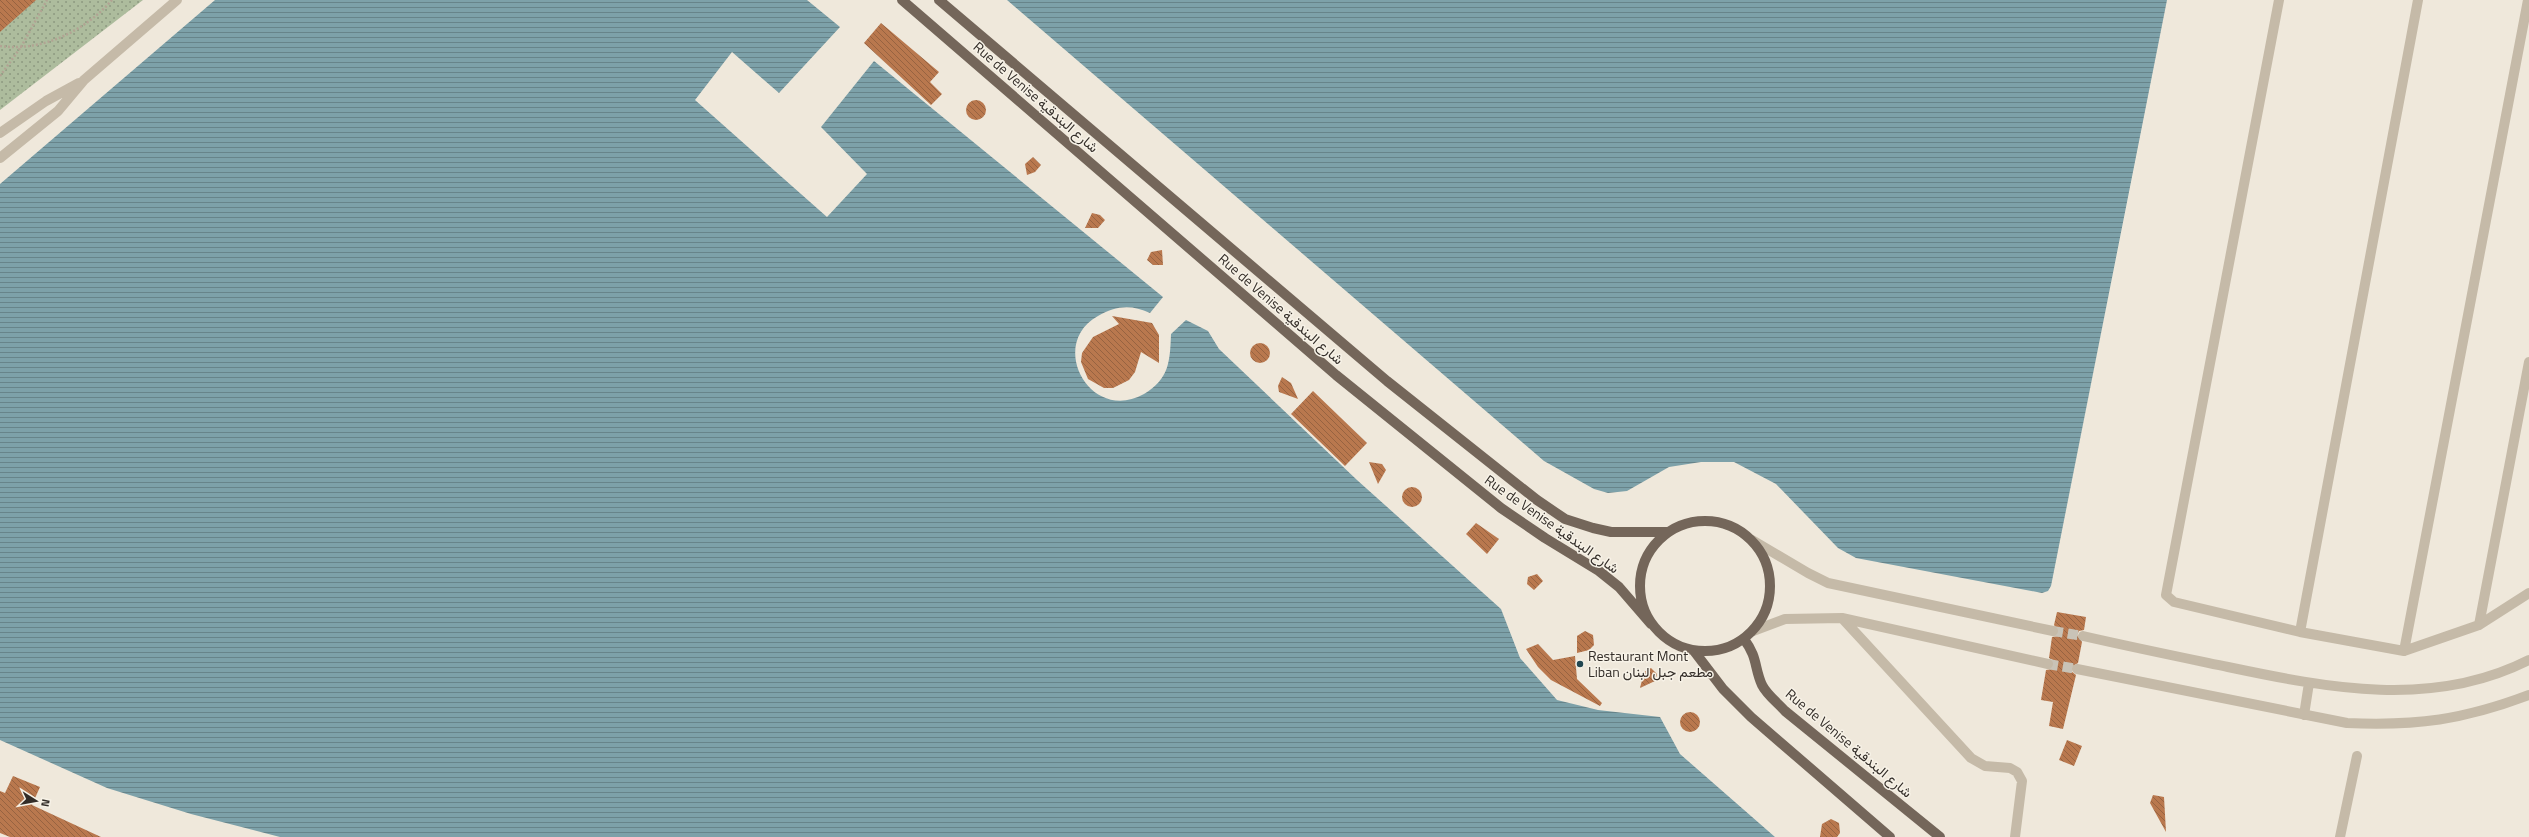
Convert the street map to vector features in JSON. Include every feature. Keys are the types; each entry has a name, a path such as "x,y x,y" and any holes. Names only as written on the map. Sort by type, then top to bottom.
{"main road":[{"name":"Rue de Venise شارع البندقية","path":"902,0 1336,375 1501,508 1544,538 1599,570 1619,587 1651,624"},
{"name":"Rue de Venise شارع البندقية","path":"939,0 1387,381 1537,500 1565,519 1593,528 1618,532 1667,532"},
{"path":"1703,520 1721,522 1738,529 1752,540 1762,553 1768,569 1770,585 1768,602 1762,617 1753,631 1744,639 1729,647 1712,652 1694,651 1677,646 1663,637 1651,624 1642,606 1639,585 1642,565 1652,546 1667,532 1685,523 1703,520"},
{"name":"Rue de Venise شارع البندقية","path":"1744,639 1756,659 1762,685 1771,696 1786,711 1940,837"},
{"path":"1694,651 1723,689 1751,717 1890,837"}],"street":[{"path":"0,158 58,111 84,80 178,0"},
{"path":"2279,0 2166,595 2174,602 2300,632 2404,651 2479,625 2529,593"},
{"path":"2300,632 2418,0"},
{"path":"2404,651 2528,0"},
{"path":"0,133 46,101 84,80"},
{"path":"2479,625 2529,362"},
{"path":"1752,540 1808,574 1828,582 2053,631"},
{"path":"1753,631 1785,619 1842,618 2048,664"},
{"path":"1842,618 1971,758 1984,766 2010,768 2017,772 2022,781 2015,837"},
{"path":"2083,636 2344,689 2423,689 2473,681 2529,660"},
{"path":"2077,669 2304,715 2346,722 2415,723 2452,719 2499,706 2529,695"},
{"path":"2304,715 2309,683"},
{"path":"2340,837 2357,756"}],"path":[{"path":"0,76 22,47 47,0"},
{"path":"0,46 22,47 58,40 88,24 112,0"}],"green space":[{"path":"0,0 143,0 0,110"}],"water":[{"path":"215,0 807,0 840,27 779,93 732,52 695,100 827,217 867,174 821,127 874,61 1163,297 1150,313 1130,307 1117,308 1098,316 1083,329 1076,344 1076,361 1082,377 1092,390 1107,398 1124,400 1144,394 1159,382 1163,376 1169,361 1171,334 1186,320 1208,331 1219,349 1357,480 1501,609 1520,658 1557,700 1598,710 1660,717 1680,754 1775,837 280,837 191,814 107,788 0,740 0,184"},
{"path":"1007,0 2167,0 2051,586 2048,591 2042,593 1856,558 1838,548 1776,484 1734,462 1701,462 1669,467 1627,491 1608,493 1594,489 1544,461"}],"building":[{"path":"0,0 36,0 0,32"},
{"path":"881,23 939,72 930,82 942,94 931,105 864,43"},
{"path":"976,100 983,103 986,110 983,117 976,120 969,117 966,110 969,103"},
{"path":"1033,157 1041,165 1035,172 1027,175 1025,164"},
{"path":"1092,213 1100,215 1105,220 1098,228 1085,228"},
{"path":"1162,250 1163,265 1153,265 1147,260 1151,252"},
{"path":"1112,316 1152,323 1159,335 1159,363 1141,352 1135,372 1129,380 1113,388 1104,388 1088,379 1081,362 1082,353 1093,337 1119,324"},
{"path":"1260,343 1267,346 1270,353 1267,360 1260,363 1253,360 1250,353 1253,346"},
{"path":"1282,377 1291,383 1298,399 1279,392 1278,386"},
{"path":"1313,391 1367,443 1345,466 1291,414"},
{"path":"1369,462 1382,464 1386,470 1378,484"},
{"path":"1412,487 1419,490 1422,497 1419,504 1412,507 1405,504 1402,497 1405,490"},
{"path":"1476,523 1499,539 1487,554 1466,534"},
{"path":"1537,574 1543,581 1534,590 1527,584 1528,577"},
{"path":"2057,612 2086,617 2084,630 2079,631 2077,635 2082,642 2078,663 2071,667 2071,671 2076,675 2063,729 2049,726 2053,702 2041,700 2046,670 2052,669 2054,665 2053,660 2049,658 2052,637 2058,636 2059,632 2054,625"},
{"path":"1585,631 1593,635 1594,645 1589,650 1577,653 1577,636"},
{"path":"1538,644 1553,660 1575,656 1577,679 1602,703 1600,706 1551,680 1538,667 1526,649"},
{"path":"1651,668 1657,674 1655,681 1640,688 1644,672"},
{"path":"1690,712 1697,715 1700,722 1697,729 1690,732 1683,729 1680,722 1683,715"},
{"path":"2067,740 2082,746 2074,766 2059,760"},
{"path":"13,776 40,787 32,805 101,837 10,837 0,833 0,791 5,793"},
{"path":"2153,795 2164,797 2166,832 2150,803"},
{"path":"1831,819 1839,823 1840,833 1837,837 1820,837 1822,824"}],"tunnel":[{"path":"2053,631 2083,636"},
{"path":"2048,664 2077,669"}],"place":[{"name":"Restaurant Mont Liban مطعم جبل لبنان","path":"1580,664"}]}
